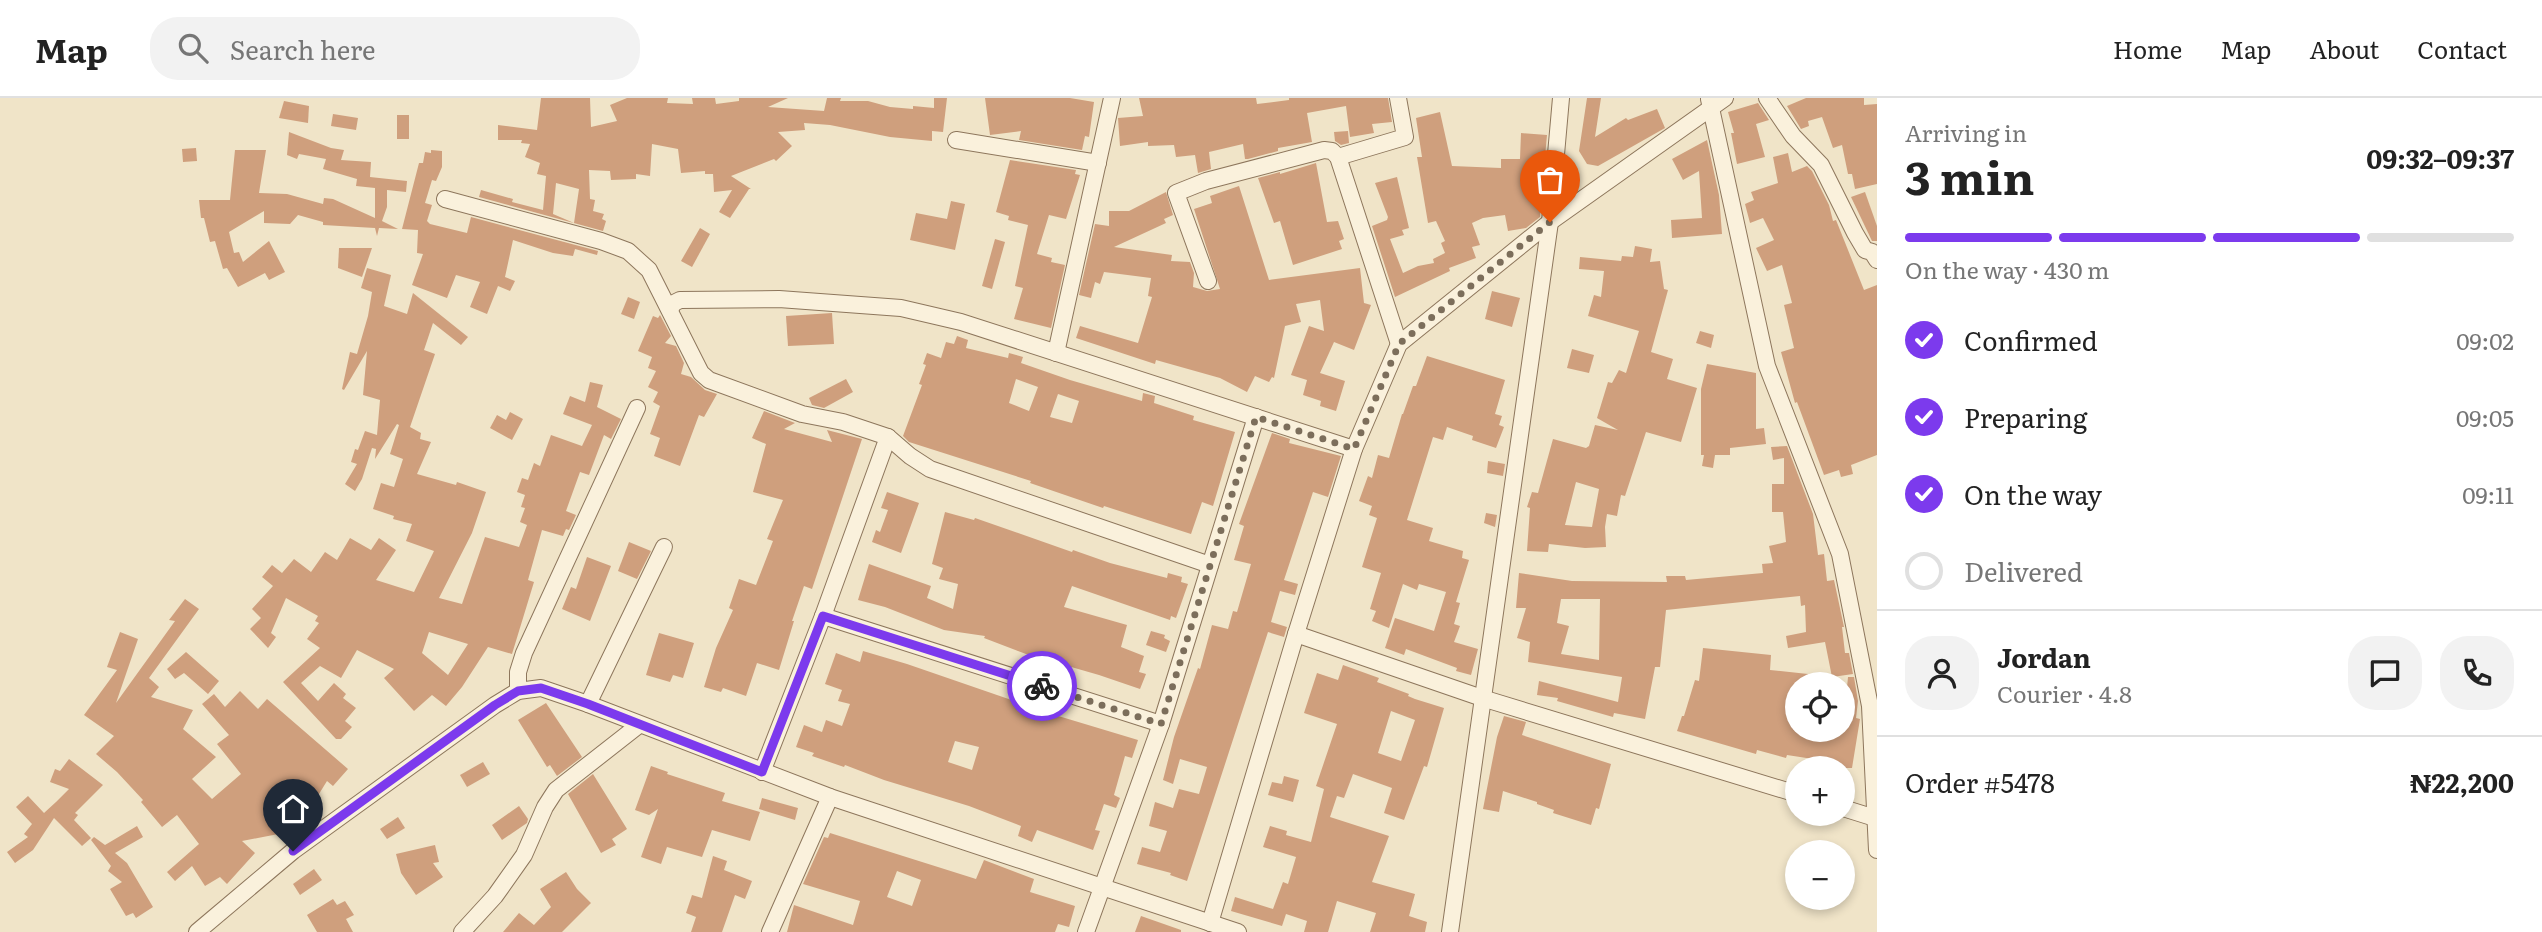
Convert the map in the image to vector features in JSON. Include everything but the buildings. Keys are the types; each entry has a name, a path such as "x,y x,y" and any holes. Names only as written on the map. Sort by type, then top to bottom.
{"street":[{"path":"1056,353 1112,98"},
{"path":"1338,157 1405,137 1398,98"},
{"path":"1450,932 1550,222 1561,98"},
{"path":"1767,98 1793,136 1821,165 1865,250 1872,252 1877,260"},
{"path":"1210,923 1354,449 1399,344 1550,222 1715,101 1767,366 1840,554 1873,705 1877,850"},
{"path":"956,139 1098,163"},
{"path":"1208,281 1176,192 1206,181 1324,150 1332,151 1338,157 1399,344"},
{"path":"445,199 628,251 649,270 701,373 709,380 802,414 843,422 888,437 930,469 1210,565"},
{"path":"670,309 680,300 779,299 901,308 961,322 1354,449"},
{"path":"518,691 518,672 524,653 637,408"},
{"path":"1086,932 1161,724 1256,417"},
{"path":"762,772 823,616 888,437"},
{"path":"588,704 664,547"},
{"path":"823,616 1161,724"},
{"path":"1296,634 1482,698 1785,790"},
{"path":"197,932 293,851 495,705 518,691 541,688 830,797 1238,932"},
{"path":"462,932 495,896 524,855 545,807 556,790 639,724"},
{"path":"770,932 830,797"},
{"path":"1855,812 1875,818"}],"way so far":[{"path":"1042,686 1161,724 1256,417 1354,449 1399,344 1550,222"}],"route":[{"path":"293,851 518,691 541,688 762,772 823,616 1042,686"}]}
